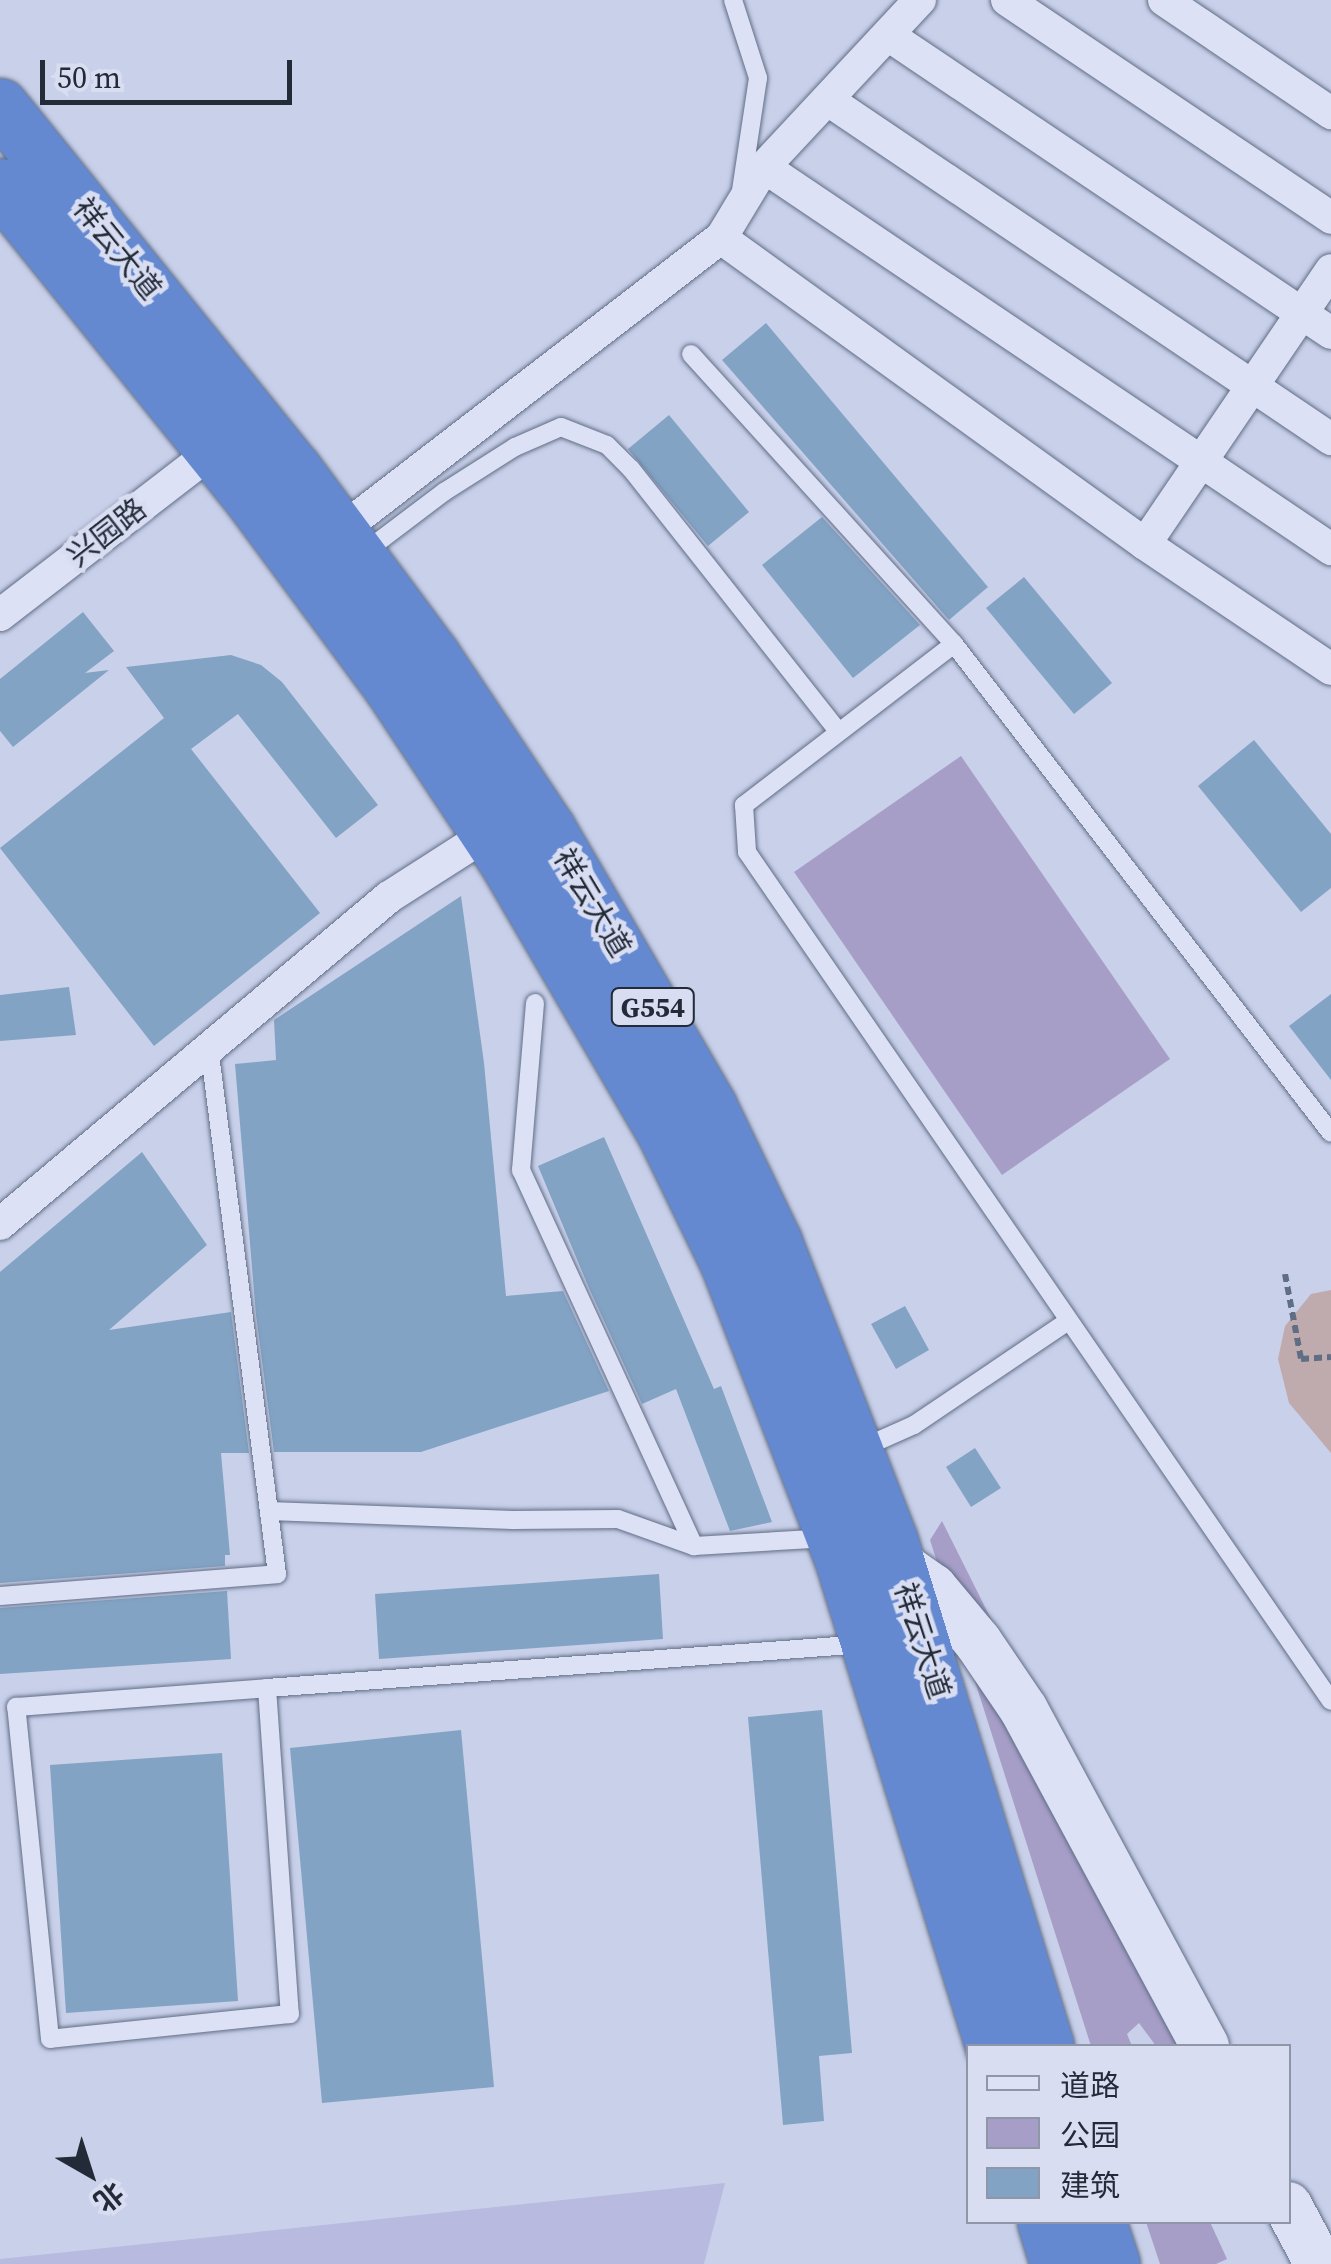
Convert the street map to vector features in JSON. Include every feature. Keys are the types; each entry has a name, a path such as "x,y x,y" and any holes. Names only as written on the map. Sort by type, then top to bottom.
{"highway":[{"name":"祥云大道","path":"0,106 350,543 496,750 654,1007 766,1225 857,1451 896,1562 1045,2044"},
{"name":"祥云大道","path":"0,186 214,450 391,686 490,833 610,1032 696,1195 786,1406 870,1643 993,2044"},
{"path":"1046,2224 1058,2264"},
{"path":"1099,2224 1112,2264"}],"street":[{"path":"350,543 729,224 764,167 920,0"},
{"path":"1007,0 1331,218"},
{"path":"1164,0 1331,113"},
{"path":"888,35 1331,334"},
{"path":"828,100 1331,439"},
{"path":"764,167 1331,549"},
{"path":"729,224 1146,544 1331,669"},
{"path":"1146,544 1331,270"},
{"name":"兴园路","path":"0,615 214,450"},
{"path":"0,1224 390,896 490,833"},
{"path":"896,1562 933,1588 978,1642 1024,1710 1204,2044"},
{"path":"1291,2212 1318,2264"}],"lane":[{"path":"729,224 758,78 733,0"},
{"path":"691,354 954,644 1331,1133"},
{"path":"350,543 515,447 561,428 607,445 632,468 838,731"},
{"path":"954,644 744,805 747,852 1331,1702"},
{"path":"535,1003 521,1170 694,1546"},
{"path":"0,1596 277,1574 209,1046"},
{"path":"857,1451 914,1425 1068,1321"},
{"path":"268,1511 513,1520 618,1519 694,1546 834,1538"},
{"path":"267,1688 290,2014 50,2039 16,1707 267,1688 870,1643"}],"path":[{"path":"1286,1274 1302,1359 1331,1357"}],"shaded area":[{"path":"1331,1290 1331,1453 1289,1403 1278,1359 1285,1326 1311,1294"},
{"path":"725,2183 704,2264 0,2264 0,2259"}],"green space":[{"path":"961,756 1170,1059 1002,1175 794,872"},
{"path":"942,1521 1202,2044 1155,2044 1139,2023 1127,2034 1131,2044 1090,2044 930,1540"},
{"path":"1147,2224 1211,2224 1227,2259 1216,2264 1160,2264"}],"building":[{"path":"766,323 988,587 949,620 722,360"},
{"path":"669,415 749,512 708,546 628,449"},
{"path":"822,517 920,625 853,678 762,565"},
{"path":"1024,577 1112,683 1074,714 986,608"},
{"path":"83,612 114,651 85,673 109,670 13,747 0,731 0,679"},
{"path":"231,655 261,665 282,682 378,805 336,838 238,714 191,749 320,913 154,1046 0,848 164,718 126,667"},
{"path":"1254,740 1331,834 1331,888 1301,912 1198,786"},
{"path":"461,896 484,1063 506,1296 563,1291 609,1391 421,1452 274,1452 256,1315 235,1064 276,1060 274,1020"},
{"path":"69,987 76,1035 0,1041 0,995"},
{"path":"1331,994 1331,1080 1289,1026"},
{"path":"604,1137 714,1389 721,1386 772,1522 730,1531 676,1389 642,1404 589,1288 538,1166"},
{"path":"142,1152 207,1245 109,1330 231,1312 249,1453 221,1453 230,1555 225,1555 225,1566 0,1583 0,1272"},
{"path":"905,1306 929,1350 896,1369 871,1324"},
{"path":"975,1448 1001,1488 971,1507 946,1467"},
{"path":"659,1574 663,1639 379,1659 375,1594"},
{"path":"227,1591 231,1659 0,1674 0,1608"},
{"path":"822,1710 852,2053 819,2056 824,2121 783,2125 748,1717"},
{"path":"461,1730 494,2087 322,2103 290,1748"},
{"path":"222,1753 238,2001 66,2013 50,1765"}]}
